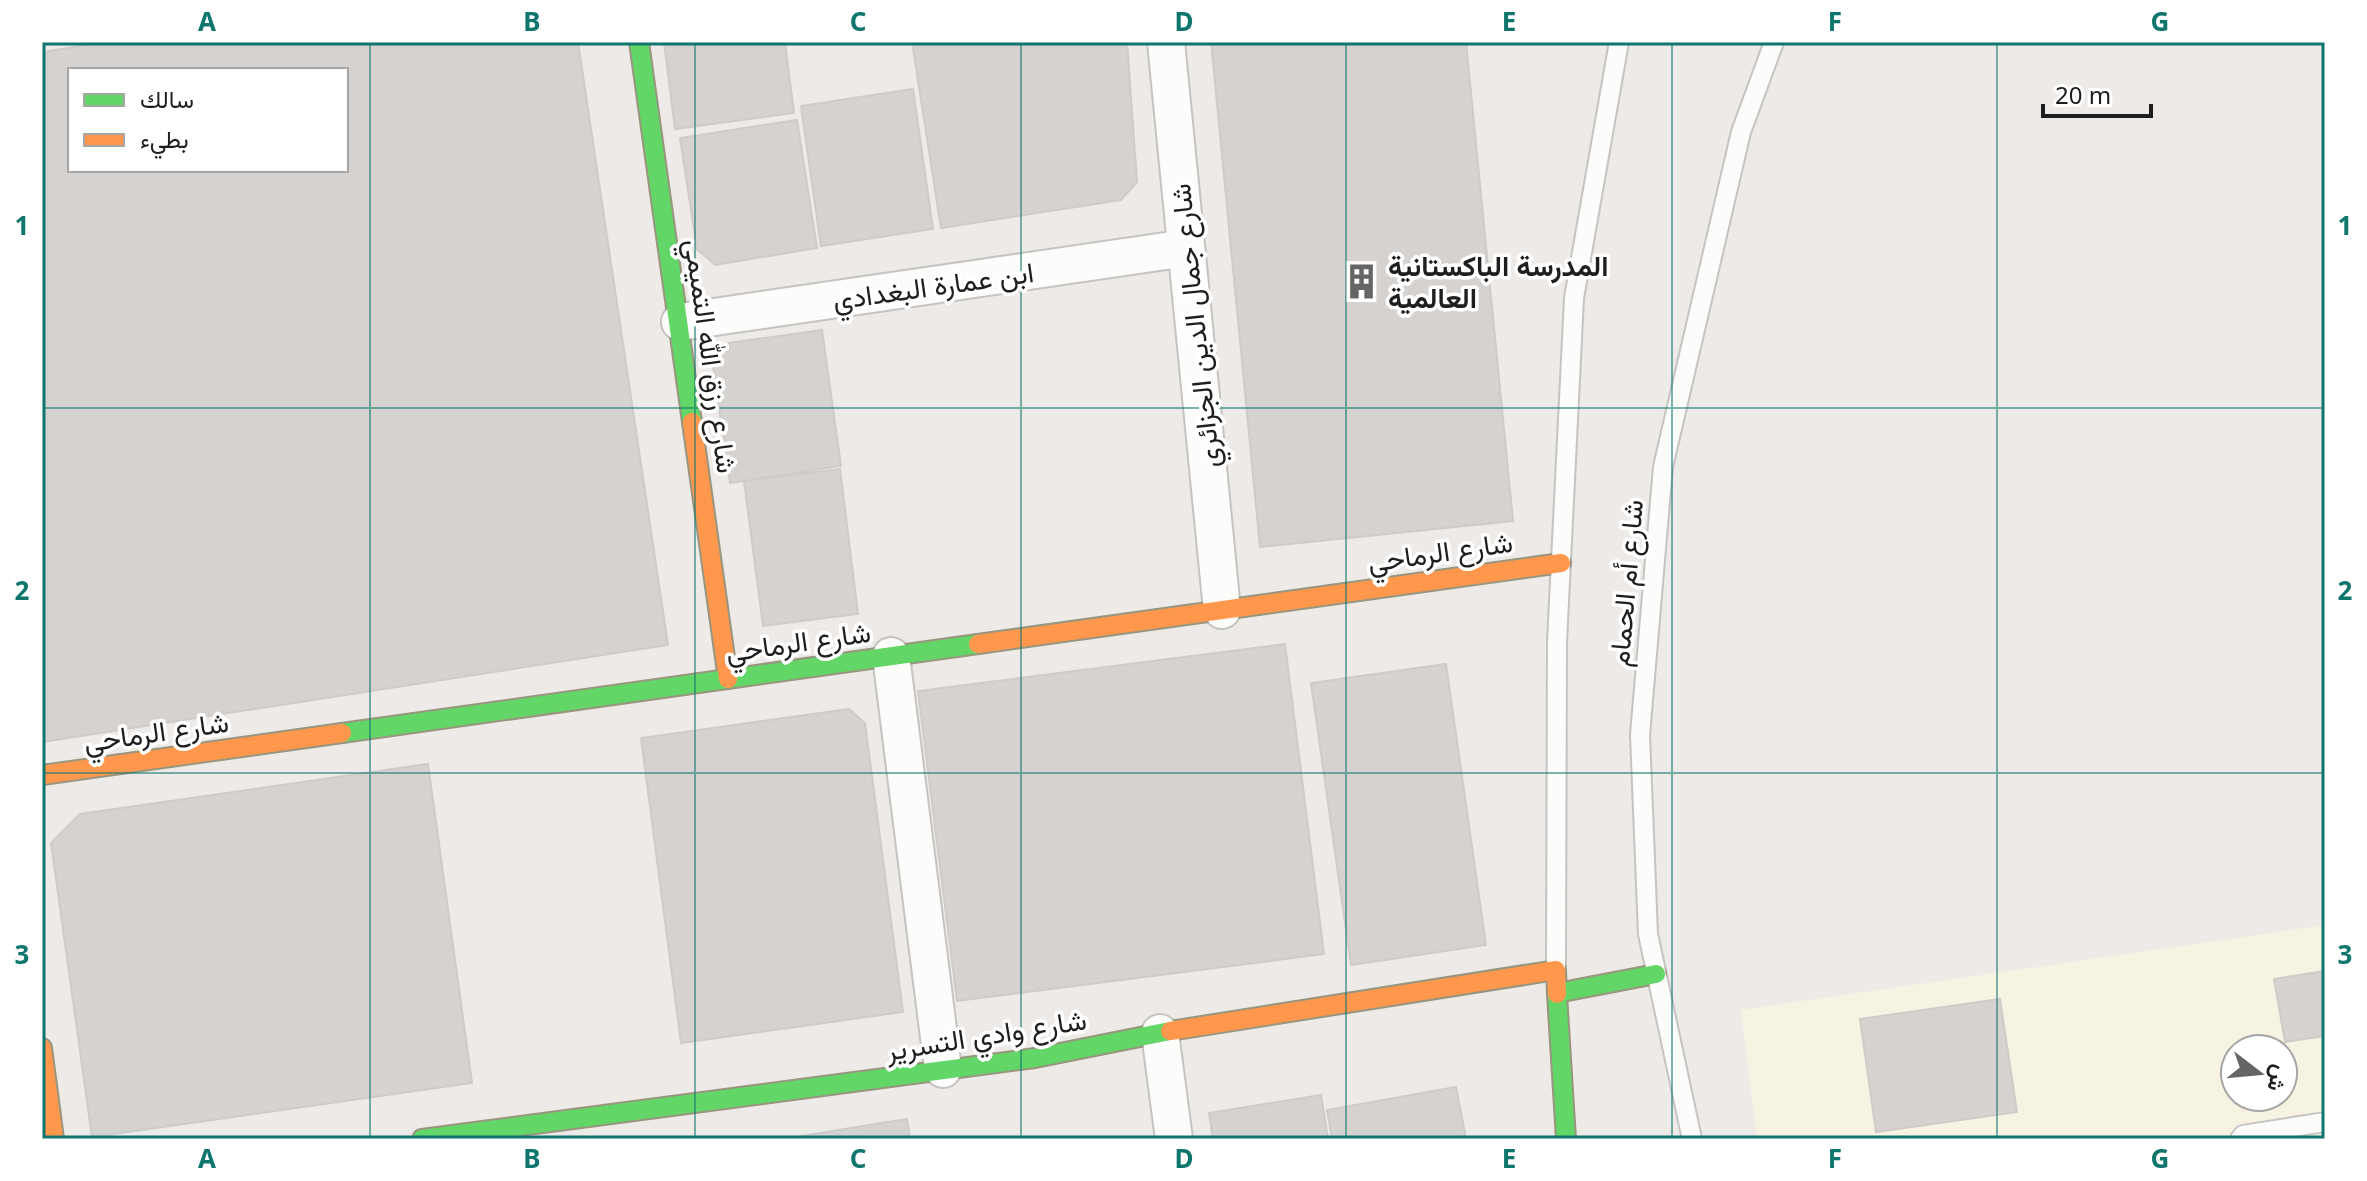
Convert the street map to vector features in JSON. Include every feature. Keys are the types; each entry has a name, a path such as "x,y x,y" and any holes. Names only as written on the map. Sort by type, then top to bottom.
{"street":[{"name":"شارع رزق الله التميمي","path":"639,42 728,679"},
{"name":"شارع جمال الدين الجزائري","path":"1166,42 1222,610"},
{"name":"ابن عمارة البغدادي","path":"680,322 1186,248"},
{"name":"شارع الرماحي","path":"42,775 1561,563"},
{"path":"891,656 943,1069"},
{"path":"1556,970 1566,1139"},
{"name":"شارع وادي التسرير","path":"422,1139 1035,1058 1160,1033 1556,970"},
{"path":"1557,993 1656,974"},
{"path":"1160,1033 1174,1139"},
{"path":"42,1048 54,1139"}],"lane":[{"path":"1556,970 1557,642 1574,298 1619,42"},
{"name":"شارع أم الحمام","path":"1692,1139 1648,934 1640,735 1663,467 1741,132 1774,42"},
{"path":"2240,1139 2243,1135 2325,1122"}],"shaded area":[{"path":"2325,925 2325,1139 1757,1139 1741,1010"}],"building":[{"path":"105,42 578,42 668,645 42,742 42,52"},
{"path":"664,42 785,42 794,113 675,129"},
{"path":"912,42 1127,42 1137,182 1121,200 941,228"},
{"name":"المدرسة الباكستانية العالمية","path":"1211,42 1466,42 1513,521 1260,547"},
{"path":"913,89 933,229 821,246 801,106"},
{"path":"797,120 817,248 715,265 697,249 680,138"},
{"path":"822,330 841,466 730,483 712,359 729,343"},
{"path":"840,469 858,614 763,626 744,481"},
{"path":"1285,644 1324,954 957,1001 918,691"},
{"path":"1446,664 1486,945 1351,965 1311,683"},
{"path":"849,709 865,723 903,1012 681,1043 641,738"},
{"path":"428,764 472,1083 92,1137 51,843 80,814"},
{"path":"2325,971 2325,1036 2299,1040 2299,1033 2283,1033 2274,979"},
{"path":"2000,999 2017,1112 1876,1132 1860,1019"},
{"path":"1456,1087 1466,1139 1332,1139 1327,1110"},
{"path":"1321,1095 1328,1139 1213,1139 1209,1113"},
{"path":"907,1119 910,1139 783,1139"}],"traffic: fast":[{"path":"639,42 692,422"},
{"path":"342,733 978,644"},
{"path":"1557,993 1656,974"},
{"path":"1557,994 1566,1139"},
{"path":"422,1139 1035,1058 1170,1031"}],"traffic: slow":[{"path":"692,422 728,679"},
{"path":"978,644 1561,563"},
{"path":"42,775 342,733"},
{"path":"1170,1031 1556,970 1557,994"},
{"path":"42,1048 54,1139"}],"place":[{"name":"المدرسة الباكستانية العالمية","path":"1362,281"}]}
